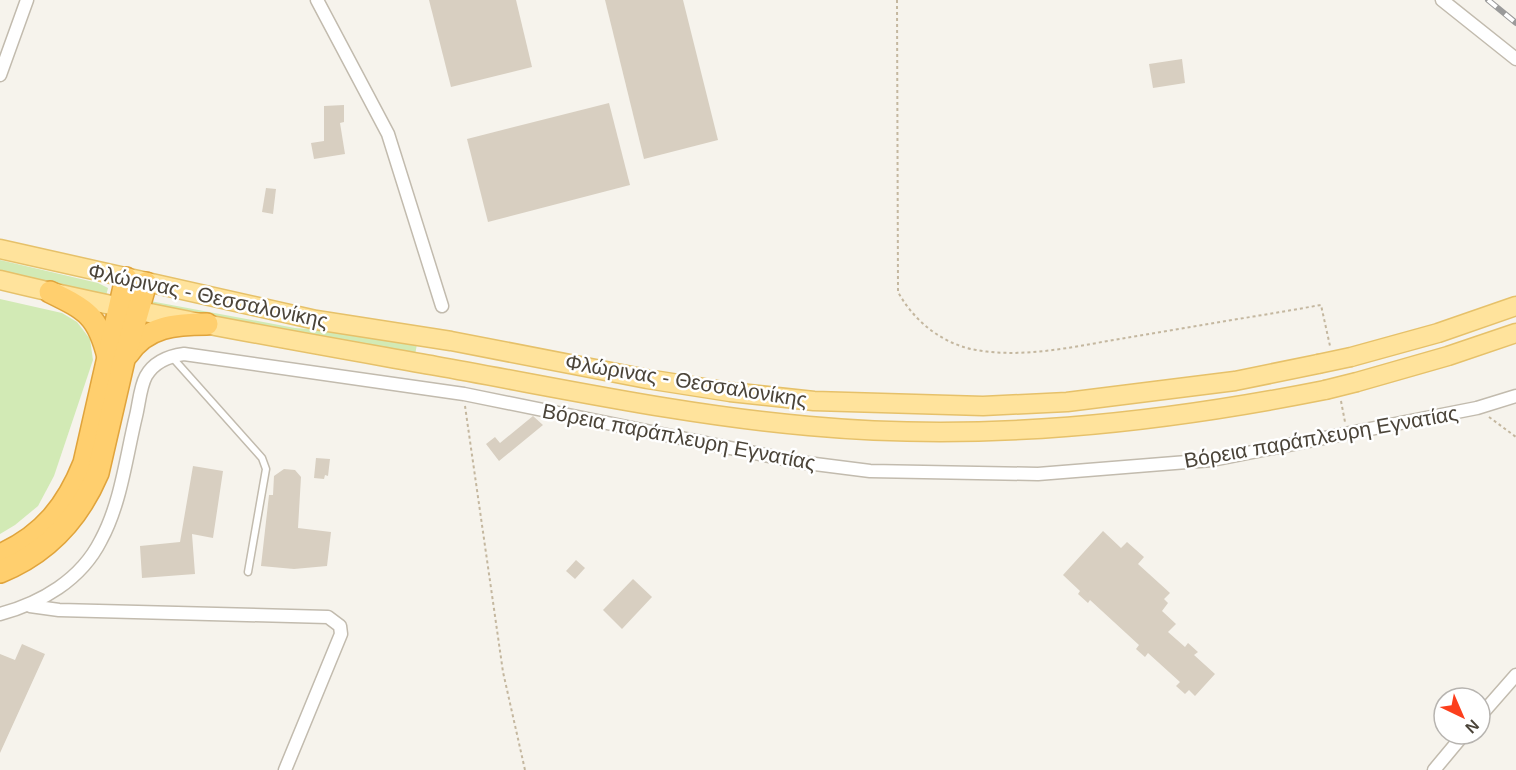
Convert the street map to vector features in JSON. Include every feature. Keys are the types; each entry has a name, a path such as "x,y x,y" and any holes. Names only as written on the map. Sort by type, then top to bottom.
{"highway":[{"path":"0,555 34,537 58,514 73,490 84,463 116,360 129,308 126,278"},
{"path":"129,308 146,283"},
{"path":"0,573 35,555 63,531 84,502 98,473 116,360 98,325 86,312 50,292"},
{"path":"116,360 141,340 165,326 207,324"}],"main road":[{"name":"Φλώρινας - Θεσσαλονίκης","path":"0,249 316,320 451,341 647,379 730,392 814,401 971,406 1068,402 1173,391 1351,357 1438,333 1516,306"},
{"name":"Φλώρινας - Θεσσαλονίκης","path":"0,280 207,324 640,404 725,417 811,426 951,432 1069,428 1230,409 1357,382 1448,356 1516,333"}],"street":[{"path":"0,75 27,0"},
{"path":"317,0 388,134 442,306"},
{"path":"1442,0 1516,59"},
{"name":"Βόρεια παράπλευρη Εγνατίας","path":"171,356 200,355 464,394 799,462 870,471 1016,474 1212,460 1476,408 1516,396"},
{"path":"0,614 30,606 74,575 100,542 114,509 146,377 162,360 171,356"},
{"path":"30,606 59,610 290,614 334,619 340,626 341,633 285,770"},
{"path":"1492,702 1516,675"},
{"path":"1434,770 1454,746"}],"lane":[{"path":"171,356 262,459 266,470 248,572"}],"path":[{"path":"897,0 898,292 907,309 922,324 948,340 976,350 1042,352 1321,305"},
{"path":"464,394 503,672 525,770"},
{"path":"1476,408 1516,437"}],"green space":[{"path":"0,260 98,283 108,288 106,296 0,272"},
{"path":"0,299 62,313 77,322 90,339 93,360 54,476 38,506 0,534"},
{"path":"150,301 295,328 361,333 417,344 415,355 150,304"}],"building":[{"path":"429,0 516,0 532,67 451,87"},
{"path":"605,0 683,0 718,140 644,159"},
{"path":"1182,59 1185,83 1153,88 1149,64"},
{"path":"609,103 630,185 488,222 467,139"},
{"path":"344,105 344,122 340,123 345,154 314,159 311,143 324,141 324,106"},
{"path":"266,188 276,189 273,214 262,212"},
{"path":"533,416 543,425 499,461 486,444 495,437 500,443"},
{"path":"316,458 330,459 328,476 325,475 324,479 314,478"},
{"path":"193,466 223,471 213,538 192,534 195,574 142,578 140,546 180,542"},
{"path":"284,469 295,470 301,477 298,528 331,532 327,566 294,569 261,566 269,495 273,495 274,476"},
{"path":"1103,531 1121,548 1127,542 1144,557 1138,564 1170,593 1164,599 1168,603 1162,611 1176,624 1168,632 1185,647 1188,643 1198,652 1194,655 1215,674 1195,696 1189,690 1185,694 1176,686 1180,682 1148,653 1145,657 1136,649 1139,645 1090,600 1088,603 1078,594 1080,591 1063,575"},
{"path":"576,560 585,568 575,579 566,571"},
{"path":"633,579 652,597 622,629 603,610"},
{"path":"22,644 45,654 0,753 0,654 15,660"}],"railway":[{"path":"1488,0 1516,23"}]}
